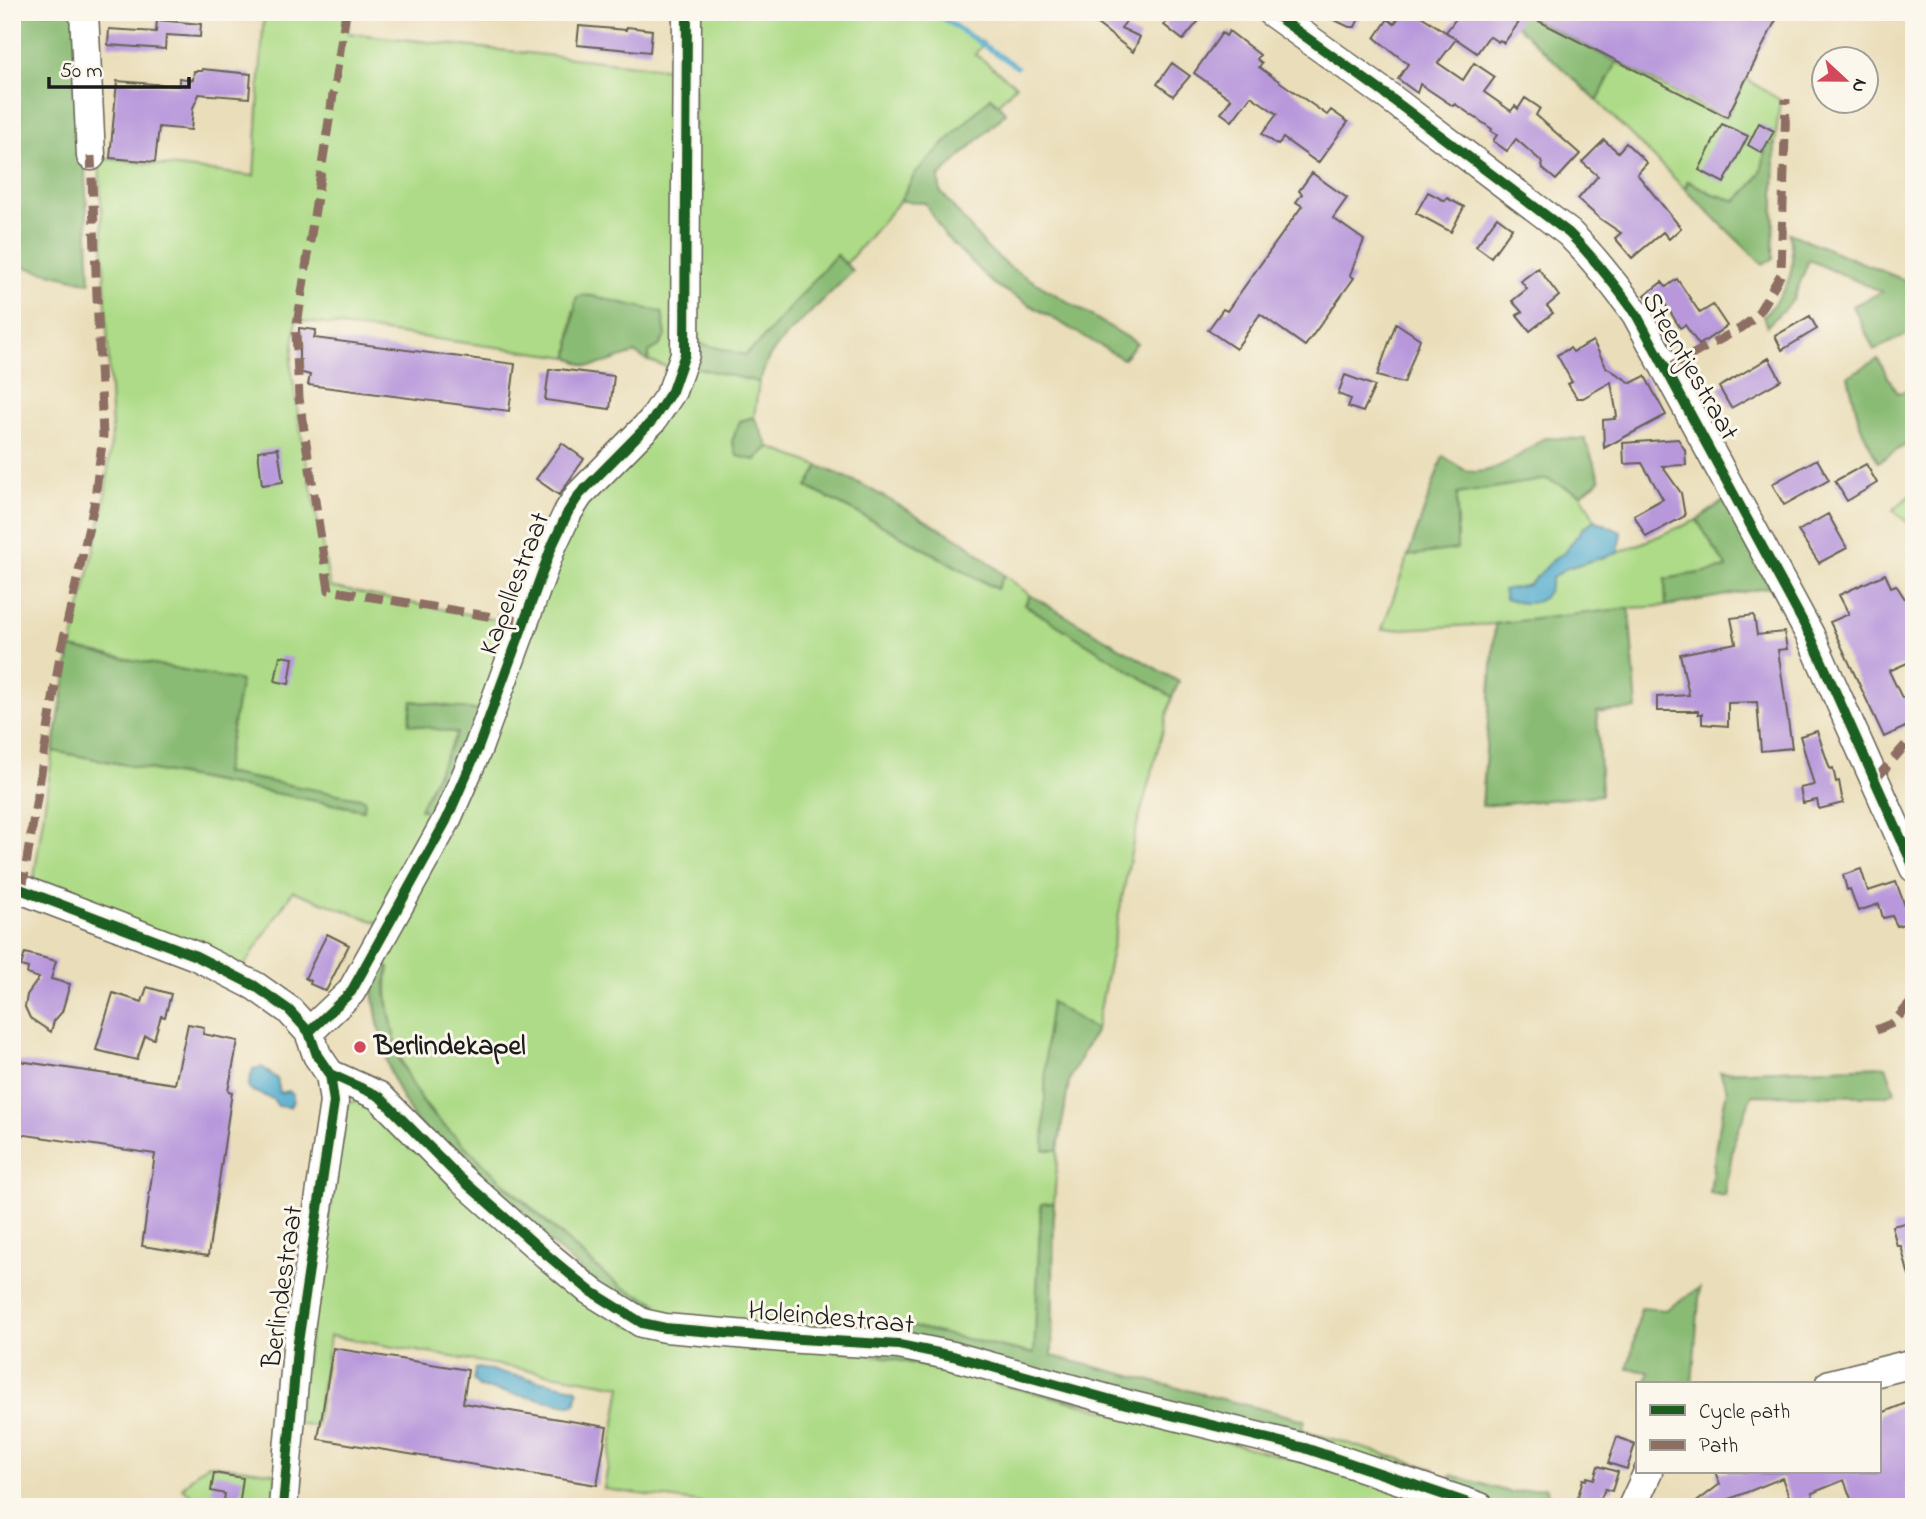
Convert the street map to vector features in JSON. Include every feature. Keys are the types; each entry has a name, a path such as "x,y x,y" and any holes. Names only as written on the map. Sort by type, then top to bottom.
{"street":[{"path":"84,12 91,156"},
{"name":"Kapellestraat","path":"309,1032 351,992 446,821 478,748 552,546 568,512 579,495 652,421 672,391 685,354 687,12"},
{"name":"Steentjestraat","path":"1271,12 1384,93 1569,233 1616,286 1636,314 1810,635 1914,868"},
{"path":"12,886 195,956 255,986 289,1010 309,1032 317,1055 330,1074"},
{"name":"Berlindestraat","path":"283,1507 297,1349 334,1102 330,1074"},
{"name":"Holeindestraat","path":"330,1074 379,1096 458,1176 547,1255 589,1290 642,1323 664,1328 899,1345 953,1356 1126,1404 1305,1448 1480,1507"},
{"path":"1838,1382 1914,1363"},
{"path":"1632,1507 1647,1474"}],"green space":[{"path":"12,12 78,12 90,283 12,264"},
{"path":"264,12 350,12 348,33 680,70 678,341 668,367 648,361 649,352 659,346 573,312 569,357 296,320 291,366 330,587 513,623 481,711 413,701 457,733 420,809 437,817 379,923 293,891 242,969 33,884 53,751 363,810 365,799 223,773 240,681 71,648 104,506 112,433 99,158 254,176"},
{"path":"694,12 935,13 984,43 975,54 1016,85 998,104 991,97 916,172 900,201 846,264 837,255 745,355 694,342"},
{"path":"1521,12 1617,62 1597,101 1513,22"},
{"path":"1617,62 1721,117 1727,117 1746,79 1780,100 1775,144 1765,146 1761,171 1749,189 1735,202 1688,181 1685,189 1597,101"},
{"path":"991,97 1006,113 939,177 940,191 987,248 1011,268 1137,343 1123,359 994,284 945,236 925,203 900,201 916,172"},
{"path":"1775,144 1773,259 1762,264 1685,189 1688,181 1711,193 1736,201 1758,177 1765,145"},
{"path":"1789,233 1914,284 1914,331 1874,350 1853,306 1882,292 1809,260 1793,300 1767,326 1763,316 1785,288 1792,268"},
{"path":"836,255 853,271 783,339 769,357 759,382 693,367 694,342 745,355 757,345"},
{"path":"581,295 662,312 666,335 659,346 649,352 648,361 635,353 590,366 569,357 576,298"},
{"path":"1878,359 1897,393 1908,391 1914,406 1914,462 1907,444 1878,462 1860,425 1848,376"},
{"path":"693,367 759,382 754,417 740,421 755,460 769,447 819,466 807,487 996,589 1004,575 1030,595 1025,605 1172,697 1135,833 1096,1030 1051,1002 1044,1149 1058,1150 1054,1203 1041,1204 1035,1354 882,1321 881,1335 652,1315 657,1303 624,1288 604,1274 452,1135 421,1098 401,1059 388,1005 389,968 376,963 576,518"},
{"path":"754,417 769,447 755,460 737,456 732,441 740,421"},
{"path":"1544,438 1585,439 1600,480 1581,494 1547,479 1457,494 1457,549 1408,556 1443,456 1468,471 1478,472 1509,462"},
{"path":"819,466 861,484 966,543 1004,575 997,589 807,487"},
{"path":"1547,479 1581,494 1595,520 1584,527 1563,554 1528,585 1518,588 1505,599 1552,578 1567,568 1618,553 1697,520 1727,568 1665,579 1666,606 1495,624 1382,630 1408,556 1457,548 1457,494"},
{"path":"1914,492 1914,528 1893,510"},
{"path":"1725,500 1771,587 1666,606 1665,579 1727,568 1697,520"},
{"path":"1030,595 1179,682 1172,697 1025,605"},
{"path":"1629,608 1637,709 1597,712 1601,795 1482,806 1495,624"},
{"path":"71,648 241,681 224,773 365,799 364,810 53,751"},
{"path":"412,701 481,711 437,817 420,809 457,733 409,724"},
{"path":"376,963 389,968 387,1000 399,1059 429,1111 515,1194 604,1274 624,1288 657,1303 652,1315 599,1287 415,1120 395,1082 383,1046 373,990"},
{"path":"1051,1002 1096,1030 1069,1081 1058,1150 1044,1150 1046,1039"},
{"path":"1886,1066 1895,1092 1884,1096 1752,1095 1734,1141 1725,1196 1710,1193 1727,1090 1720,1072"},
{"path":"359,1100 371,1103 627,1324 880,1356 972,1376 1331,1469 1452,1507 730,1507 604,1489 621,1386 330,1336 316,1426 296,1423 347,1103"},
{"path":"1054,1203 1052,1356 1305,1420 1299,1439 1049,1396 880,1356 882,1320 1034,1354 1041,1204"},
{"path":"1700,1288 1692,1382 1646,1382 1649,1372 1628,1369 1641,1308 1665,1310"},
{"path":"1302,1430 1434,1469 1431,1480 1299,1439"},
{"path":"208,1464 276,1473 274,1507 209,1507 182,1488"},
{"path":"1451,1475 1512,1493 1545,1487 1554,1507 1499,1507 1447,1487"}],"water":[{"path":"1595,520 1621,532 1618,553 1567,568 1552,578 1546,594 1536,602 1522,603 1505,599 1503,590 1529,585 1556,557 1563,554 1584,527"},
{"path":"262,1067 277,1079 280,1093 289,1091 293,1094 290,1107 278,1106 273,1099 248,1087 253,1069"},
{"path":"475,1369 575,1388 578,1391 575,1405 479,1387 473,1380"}],"building":[{"path":"1104,12 1133,12 1121,28 1140,37 1133,52 1096,23"},
{"path":"1175,12 1206,12 1183,40 1164,25"},
{"path":"1318,12 1362,12 1355,27 1349,27"},
{"path":"1403,12 1415,12 1456,39 1438,63 1463,80 1474,63 1495,77 1484,92 1511,111 1515,106 1518,109 1525,98 1540,108 1536,115 1580,154 1556,180 1543,169 1541,161 1516,139 1507,151 1493,141 1497,135 1492,129 1455,104 1453,106 1420,84 1417,93 1398,79 1408,64 1375,38 1388,19 1394,24"},
{"path":"1461,12 1780,12 1727,117 1525,14 1504,43 1489,36 1477,53 1446,32"},
{"path":"157,20 201,24 200,37 166,35 165,49 108,45 109,29 156,32"},
{"path":"579,26 652,30 650,52 577,45"},
{"path":"1229,31 1260,55 1257,59 1262,63 1259,67 1327,115 1331,110 1348,122 1318,163 1283,138 1278,145 1262,134 1277,114 1251,96 1232,121 1221,113 1231,99 1194,73 1222,33 1226,36"},
{"path":"1172,63 1190,76 1173,96 1157,84"},
{"path":"202,69 251,74 249,98 199,94 193,108 191,130 159,127 155,162 110,158 117,81 179,86 179,78 193,80 194,71"},
{"path":"1759,123 1774,131 1762,153 1748,145"},
{"path":"1722,124 1748,136 1724,183 1699,170"},
{"path":"1604,140 1618,152 1626,143 1647,163 1637,174 1681,228 1669,239 1663,232 1632,258 1615,238 1621,233 1578,199 1598,176 1582,162"},
{"path":"1312,173 1347,198 1333,218 1364,240 1350,275 1354,278 1305,346 1260,314 1236,349 1208,330 1223,309 1227,311 1302,206 1296,202 1302,194 1299,191"},
{"path":"1428,192 1464,207 1451,232 1416,213"},
{"path":"1497,217 1512,228 1491,257 1476,246"},
{"path":"1538,268 1559,296 1547,306 1553,313 1530,331 1517,315 1522,312 1512,301 1527,289 1521,281"},
{"path":"1677,279 1700,313 1713,305 1727,326 1699,345 1685,325 1680,328 1664,302 1655,308 1645,295 1662,282 1666,287"},
{"path":"1810,316 1817,329 1782,350 1775,336"},
{"path":"1396,323 1420,339 1404,383 1377,376"},
{"path":"299,328 316,330 314,338 515,364 509,411 308,385 310,375 299,372"},
{"path":"1593,341 1606,367 1631,383 1645,376 1666,415 1604,448 1603,420 1615,419 1617,416 1611,382 1583,398 1577,398 1568,384 1572,382 1557,355 1570,348 1573,352"},
{"path":"1769,358 1781,380 1731,408 1719,387"},
{"path":"549,370 614,376 610,409 545,400"},
{"path":"1345,375 1375,386 1363,412 1348,407 1351,399 1338,394"},
{"path":"1678,439 1685,450 1686,465 1662,466 1681,493 1685,516 1646,537 1634,515 1663,499 1642,463 1624,464 1623,443"},
{"path":"562,443 584,459 559,495 536,479"},
{"path":"278,448 283,482 262,485 258,451"},
{"path":"1817,459 1829,480 1784,505 1772,484"},
{"path":"1866,464 1877,483 1847,501 1835,481"},
{"path":"1828,514 1847,548 1819,563 1798,531"},
{"path":"1885,574 1891,587 1896,585 1909,605 1914,603 1914,660 1889,671 1902,698 1906,696 1914,713 1914,723 1884,737 1830,622 1849,614 1839,595"},
{"path":"1754,615 1757,635 1784,632 1787,649 1778,650 1792,748 1761,751 1757,702 1728,703 1728,726 1702,724 1702,714 1698,714 1698,711 1657,711 1657,697 1689,695 1680,654 1736,643 1731,618"},
{"path":"280,656 293,658 289,684 275,681"},
{"path":"1817,731 1830,769 1833,768 1836,782 1839,781 1843,803 1819,809 1817,800 1803,803 1800,788 1814,785 1800,736"},
{"path":"1861,869 1868,891 1896,882 1911,922 1897,926 1892,916 1883,918 1879,904 1858,911 1843,875"},
{"path":"327,934 349,945 326,991 310,984 311,981 305,978"},
{"path":"25,953 56,961 51,979 70,984 62,1012 54,1021 51,1032 30,1018 25,1007 27,995 39,978 27,974 28,968 21,966"},
{"path":"147,987 171,994 165,1017 161,1016 154,1039 145,1036 137,1060 96,1050 113,993 142,1002"},
{"path":"188,1024 204,1027 203,1034 238,1041 228,1091 232,1092 208,1256 142,1246 155,1154 12,1133 12,1060 175,1084"},
{"path":"1914,1221 1914,1275 1909,1276 1892,1226"},
{"path":"333,1348 468,1370 463,1403 607,1427 597,1485 318,1439"},
{"path":"1914,1400 1914,1482 1905,1486 1913,1507 1854,1507 1844,1480 1792,1504 1782,1478 1710,1507 1690,1507 1720,1484 1716,1474 1881,1474 1881,1413"},
{"path":"1617,1437 1635,1444 1627,1469 1608,1463"},
{"path":"1598,1466 1618,1472 1612,1491 1605,1489 1597,1507 1577,1500 1583,1479 1594,1479"},
{"path":"214,1473 243,1478 239,1507 223,1507 225,1494 211,1491"}],"waterway":[{"path":"933,12 1017,67"}],"marked path":[{"path":"346,12 296,331 299,398 329,590 524,622"},
{"path":"1666,369 1756,317 1781,274 1786,99"},
{"path":"22,890 61,650 94,505 103,436 91,156"},
{"path":"1876,779 1914,735"},
{"path":"1876,1030 1893,1023 1914,999"}],"cycle path":[{"path":"309,1032 351,992 446,821 478,748 552,546 568,512 579,495 652,421 672,391 685,354 687,12"},
{"path":"1271,12 1384,93 1569,233 1596,262 1636,314 1810,635 1914,868"},
{"path":"12,886 196,956 255,986 289,1010 309,1032 317,1055 330,1074 334,1102 297,1349 283,1507"},
{"path":"330,1074 379,1096 458,1176 547,1255 589,1290 642,1323 665,1328 899,1345 953,1356 1126,1404 1305,1448 1480,1507"}],"place":[{"name":"Berlindekapel","path":"360,1047"}]}
